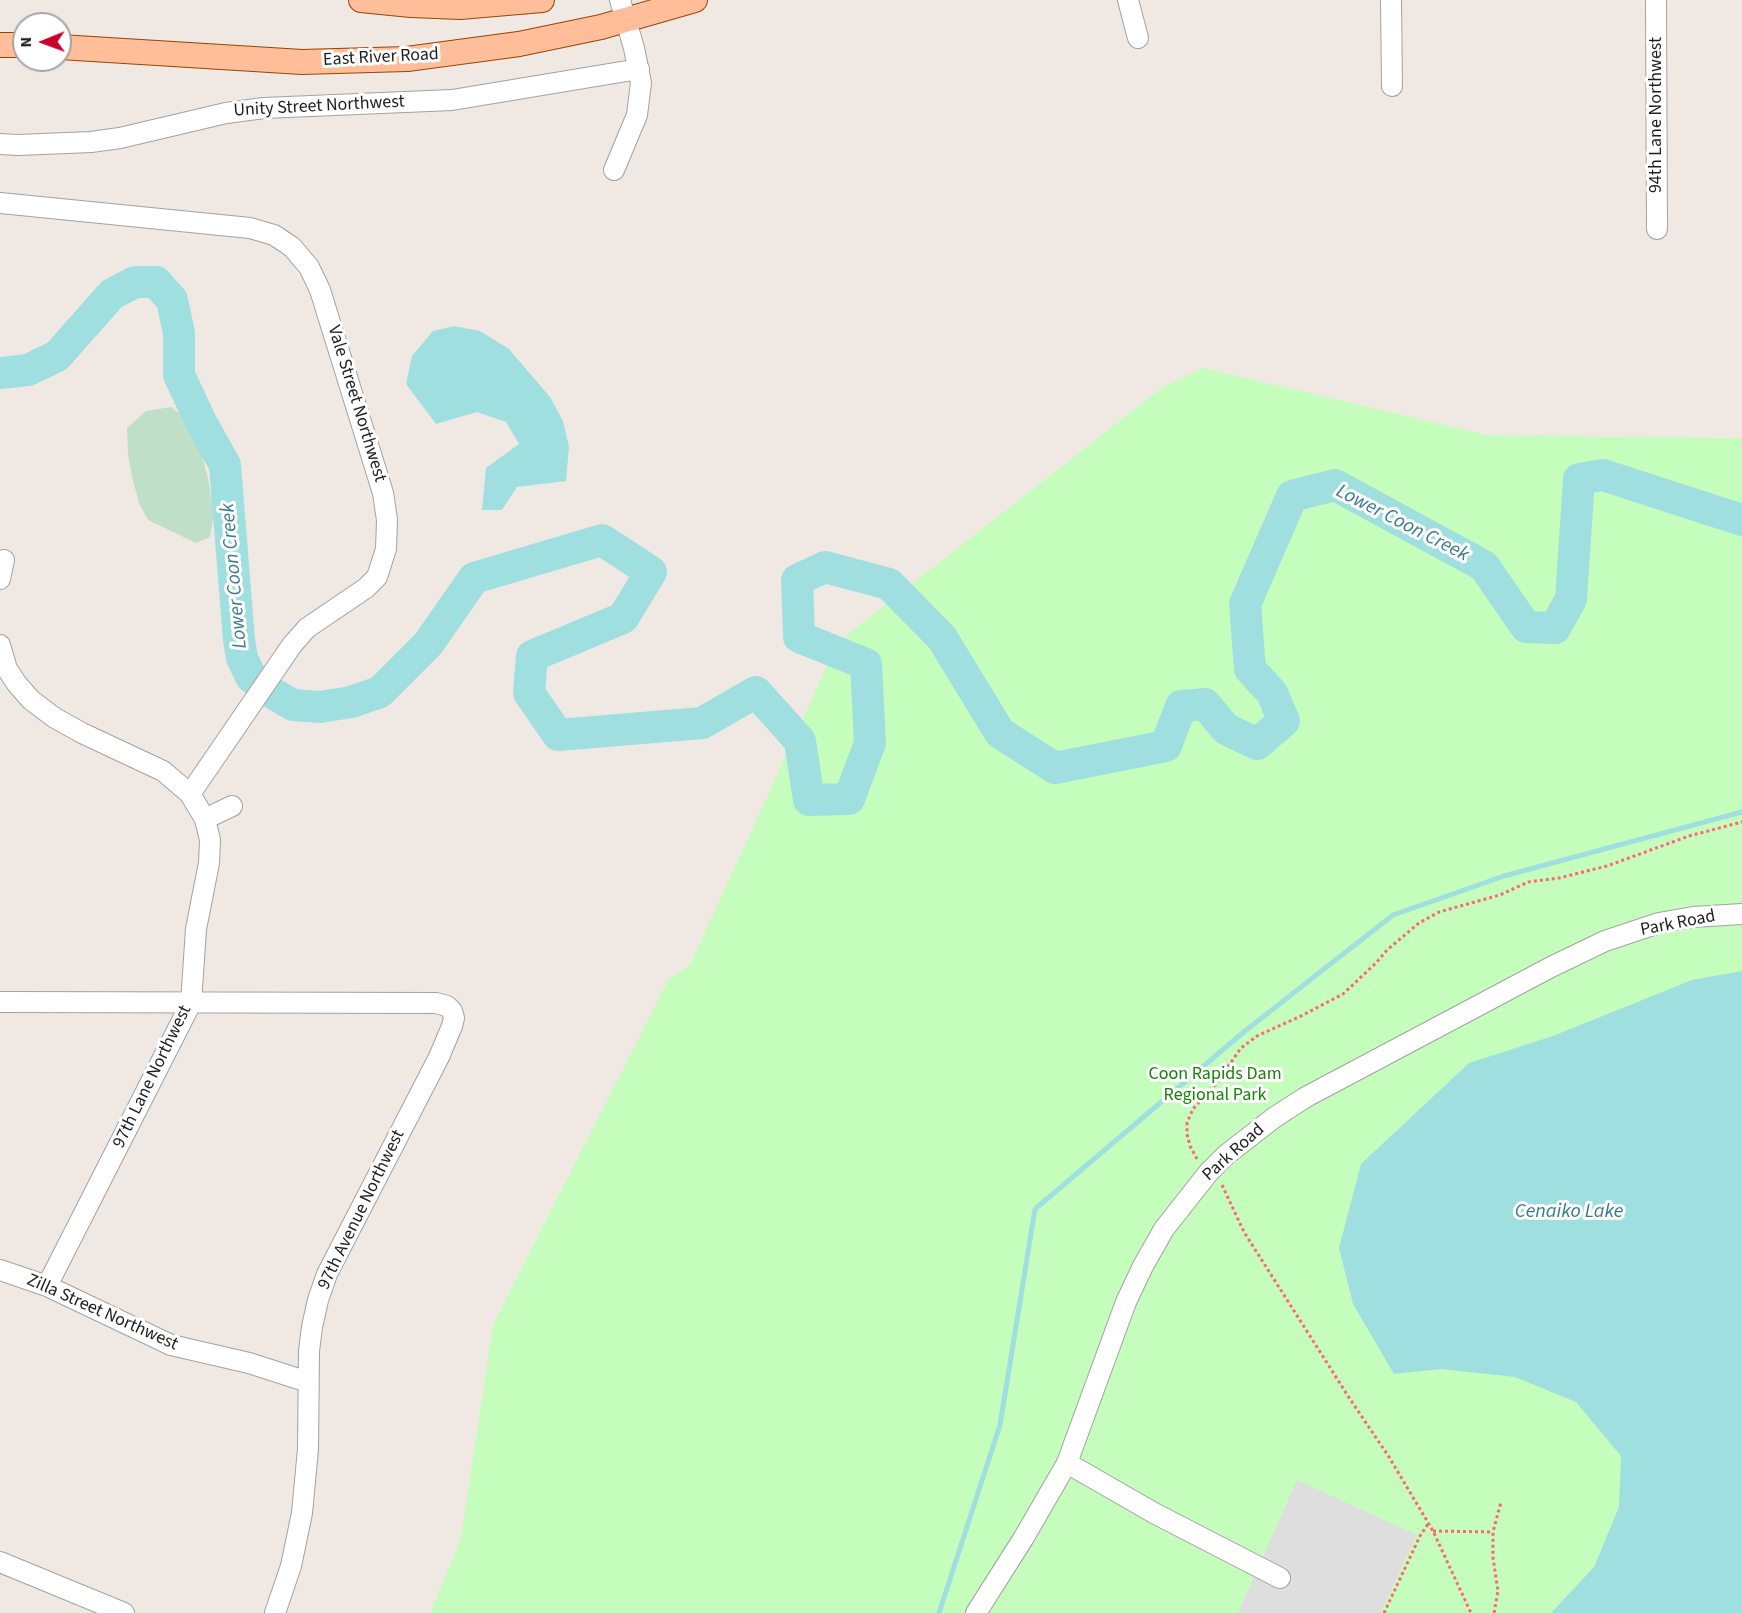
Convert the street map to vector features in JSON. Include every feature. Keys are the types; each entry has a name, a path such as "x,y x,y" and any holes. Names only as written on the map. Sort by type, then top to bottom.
{"main road":[{"path":"361,0 411,6 460,7 542,0"},
{"name":"East River Road","path":"72,48 302,62 407,59 492,49 623,10 695,0"}],"street":[{"path":"1128,0 1138,38"},
{"path":"1391,0 1392,86"},
{"name":"94th Lane Northwest","path":"1656,0 1657,229"},
{"path":"614,170 637,115 641,83 623,10"},
{"name":"Unity Street Northwest","path":"0,144 39,144 120,138 226,113 264,108 452,100 639,69"},
{"name":"Vale Street Northwest","path":"0,203 250,228 274,235 292,247 309,267 320,290 376,465 387,520 386,549 377,577 366,588 308,628 292,645 190,794"},
{"name":"97th Lane Northwest","path":"0,645 7,669 31,700 55,718 82,733 163,771 190,794 205,819 210,840 209,863 196,929 191,1003 47,1286"},
{"path":"205,819 232,806"},
{"name":"Park Road","path":"976,1613 1023,1539 1067,1463 1126,1302 1143,1266 1164,1228 1209,1172 1226,1155 1306,1096 1605,941 1659,923 1693,917 1742,914"},
{"path":"0,1002 191,1003"},
{"name":"97th Avenue Northwest","path":"191,1003 436,1003 447,1006 454,1018 439,1058 327,1274 318,1300 312,1327 308,1383 308,1449 302,1513 291,1566 275,1613"},
{"name":"Zilla Street Northwest","path":"0,1270 47,1286 171,1345 249,1363 308,1383"},
{"path":"1067,1463 1154,1513 1280,1578"},
{"path":"0,1562 124,1613"}],"path":[{"path":"1471,1613 1434,1531 1389,1456 1348,1396 1244,1232 1226,1191 1197,1160 1187,1134 1188,1123 1193,1109 1215,1085 1241,1048 1257,1036 1342,994 1387,950 1419,923 1439,912 1500,895 1528,882 1567,876 1607,866 1689,836 1742,822"},
{"path":"1494,1613 1498,1591 1493,1558 1493,1532 1501,1502"},
{"path":"1384,1613 1420,1536 1428,1524"},
{"path":"1434,1531 1493,1532"}],"green space":[{"name":"Coon Rapids Dam Regional Park","path":"1203,368 1487,435 1742,438 1742,1613 430,1613 461,1538 493,1325 668,980 690,965 838,642 1163,387"},
{"path":"171,407 188,420 199,442 209,483 214,514 210,537 196,543 148,520 139,503 132,477 127,428 146,411"}],"shaded area":[{"path":"1297,1480 1417,1535 1380,1613 1238,1613"}],"water":[{"path":"454,326 480,331 509,349 550,397 563,421 569,447 566,481 517,487 502,510 482,510 486,468 519,444 506,422 477,412 436,424 406,384 412,356 433,331"},
{"name":"Cenaiko Lake","path":"1742,971 1742,1613 1551,1613 1594,1567 1619,1507 1621,1456 1576,1402 1515,1377 1441,1369 1394,1374 1353,1304 1339,1248 1361,1164 1469,1063 1553,1036 1692,980"}],"waterway":[{"name":"Lower Coon Creek","path":"0,373 28,370 57,356 112,294 135,282 156,282 172,300 179,333 179,375 201,422 225,465 242,658 251,677 293,705 320,707 351,702 380,692 428,644 474,578 602,540 651,572 623,618 532,656 529,693 558,735 702,723 756,692 800,741 809,800 849,799 870,743 866,664 799,637 797,580 825,567 889,584 942,638 1000,733 1055,768 1166,746 1181,706 1205,704 1226,729 1257,744 1284,721 1272,693 1250,669 1245,604 1292,496 1335,485 1484,566 1526,627 1555,628 1571,599 1579,479 1603,475 1742,520"},
{"path":"939,1613 1000,1425 1035,1209 1245,1031 1393,915 1504,876 1742,812"}]}
